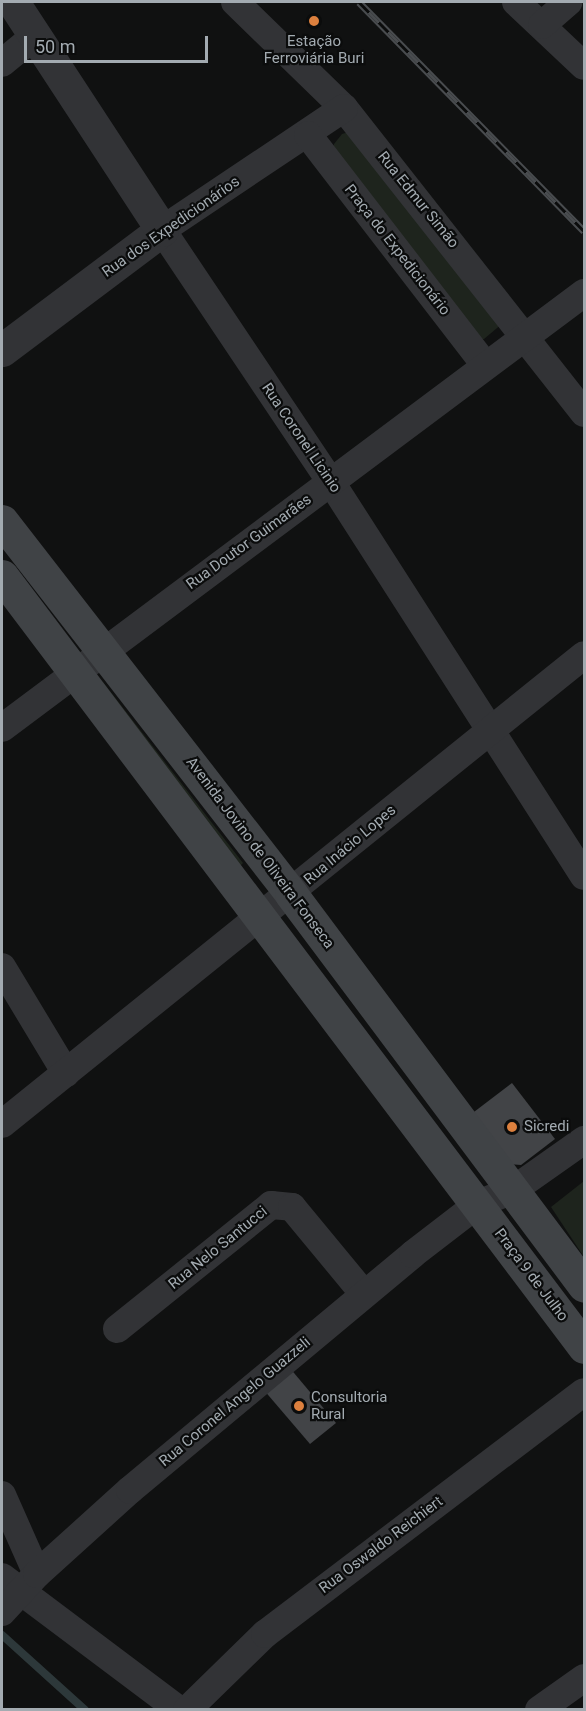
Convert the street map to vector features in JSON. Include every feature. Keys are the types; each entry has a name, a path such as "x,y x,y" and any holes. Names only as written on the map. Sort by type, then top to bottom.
{"main road":[{"name":"Avenida Jovino de Oliveira Fonseca","path":"2,521 104,649 513,1190"},
{"path":"2,576 478,1204"},
{"path":"410,1115 440,1092"},
{"path":"513,1190 585,1286"},
{"name":"Praça 9 de Julho","path":"478,1204 585,1347"}],"street":[{"name":"Rua Coronel Licinio","path":"13,2 331,482 585,876"},
{"name":"Rua Edmur Simão","path":"235,2 344,108 525,334 585,413"},
{"path":"516,2 585,66"},
{"path":"542,25 568,2"},
{"path":"2,63 36,35"},
{"name":"Rua dos Expedicionários","path":"2,350 162,230 308,135 344,108"},
{"name":"Praça do Expedicionário","path":"308,135 485,365"},
{"name":"Rua Doutor Guimarães","path":"2,728 525,334 585,293"},
{"name":"Rua Inácio Lopes","path":"2,1124 261,919 489,730 585,655"},
{"path":"2,967 66,1073"},
{"name":"Rua Coronel Angelo Guazzeli","path":"12,1593 364,1294 478,1204 513,1190 585,1140"},
{"name":"Rua Nelo Santucci","path":"117,1329 271,1205 292,1207 364,1294"},
{"name":"Rua Oswaldo Reichiert","path":"187,1710 265,1634 585,1392"},
{"path":"2,1495 12,1593 179,1710"},
{"path":"539,1710 585,1678"}],"shaded area":[{"path":"352,131 503,323 484,339 478,340 332,154 334,144 342,134"},
{"path":"103,682 243,863 236,870 96,688"},
{"path":"584,1181 584,1257 551,1207"}],"building":[{"name":"Sicredi","path":"512,1083 555,1139 521,1165 507,1164 470,1115"},
{"name":"Consultoria Rural","path":"289,1367 336,1423 310,1444 263,1389"}],"waterway":[{"path":"2,1635 85,1710"}],"railway":[{"path":"359,2 584,231"}],"place":[{"name":"Estação Ferroviária Buri","path":"314,21"},
{"name":"Sicredi","path":"512,1127"},
{"name":"Consultoria Rural","path":"299,1406"}]}
